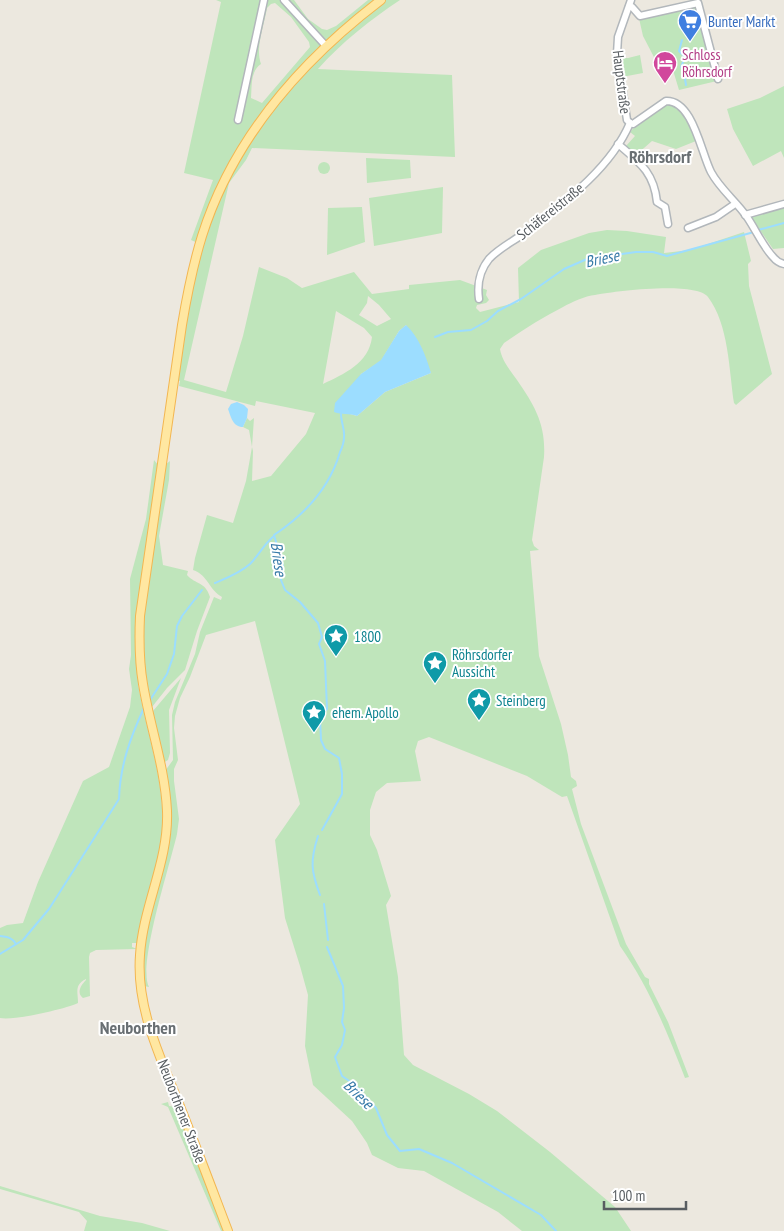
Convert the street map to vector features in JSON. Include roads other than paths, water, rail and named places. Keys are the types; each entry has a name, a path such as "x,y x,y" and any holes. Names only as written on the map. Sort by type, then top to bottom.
{"main road":[{"name":"Neuborthener Straße","path":"228,1231 155,1043 142,1001 140,956 143,928 162,858 167,820 164,781 142,683 139,648 141,608 190,278 216,200 242,148 270,107 295,77 326,46 381,0"}],"street":[{"path":"238,120 264,0"},
{"path":"284,0 326,46"},
{"path":"630,3 640,16 698,3 718,79"},
{"name":"Hauptstraße","path":"630,3 618,38 616,54 627,120 630,124 633,124 666,101 676,102 690,120 711,172 745,214 773,257 784,264"},
{"name":"Schäfereistraße","path":"479,299 479,277 489,259 570,197 594,174 618,144 630,124"},
{"path":"618,144 640,164 653,180 657,202 665,207 668,224"},
{"path":"688,228 716,217 735,204"},
{"path":"745,214 784,204"}],"water":[{"path":"406,325 418,341 431,373 385,392 357,416 334,412 335,403 361,374 381,360 399,331"},
{"path":"237,402 248,409 243,427 235,423 228,409 231,404"}],"waterway":[{"path":"682,40 679,51 685,57 681,67 688,74 685,79 686,85"},
{"name":"Briese","path":"758,230 784,223"},
{"name":"Briese","path":"435,337 448,332 471,330 487,321 498,311 521,299 564,269 587,259 636,252 653,252 667,256 754,232"},
{"name":"Briese","path":"322,830 342,794 342,774 339,758 325,749 321,740 320,718 327,709 325,661 319,644 322,637 318,623 300,602 285,590 281,580 283,566 274,535 296,519 330,477 344,441 341,414"},
{"path":"215,583 246,567 274,536"},
{"path":"150,700 167,674 174,654 177,626 182,616 202,590"},
{"path":"0,954 23,940 49,909 119,799 121,775 127,752 144,708"},
{"name":"Briese","path":"318,836 313,866 320,895"},
{"name":"Briese","path":"324,904 328,940"},
{"path":"0,936 7,937 16,944"},
{"name":"Briese","path":"327,947 343,986 344,1008 342,1022 345,1030 342,1045 335,1057 342,1076 355,1085 376,1108 387,1135 400,1151 419,1149 452,1163 541,1215 556,1231"}],"place":[{"name":"Bunter Markt","path":"690,42"},
{"name":"Schloss Röhrsdorf","path":"665,84"},
{"name":"1800","path":"336,657"},
{"name":"Röhrsdorfer Aussicht","path":"435,684"},
{"name":"Steinberg","path":"479,721"},
{"name":"ehem. Apollo","path":"314,733"}],"district":[{"name":"Röhrsdorf","path":"660,156"},
{"name":"Neuborthen","path":"138,1027"}]}
